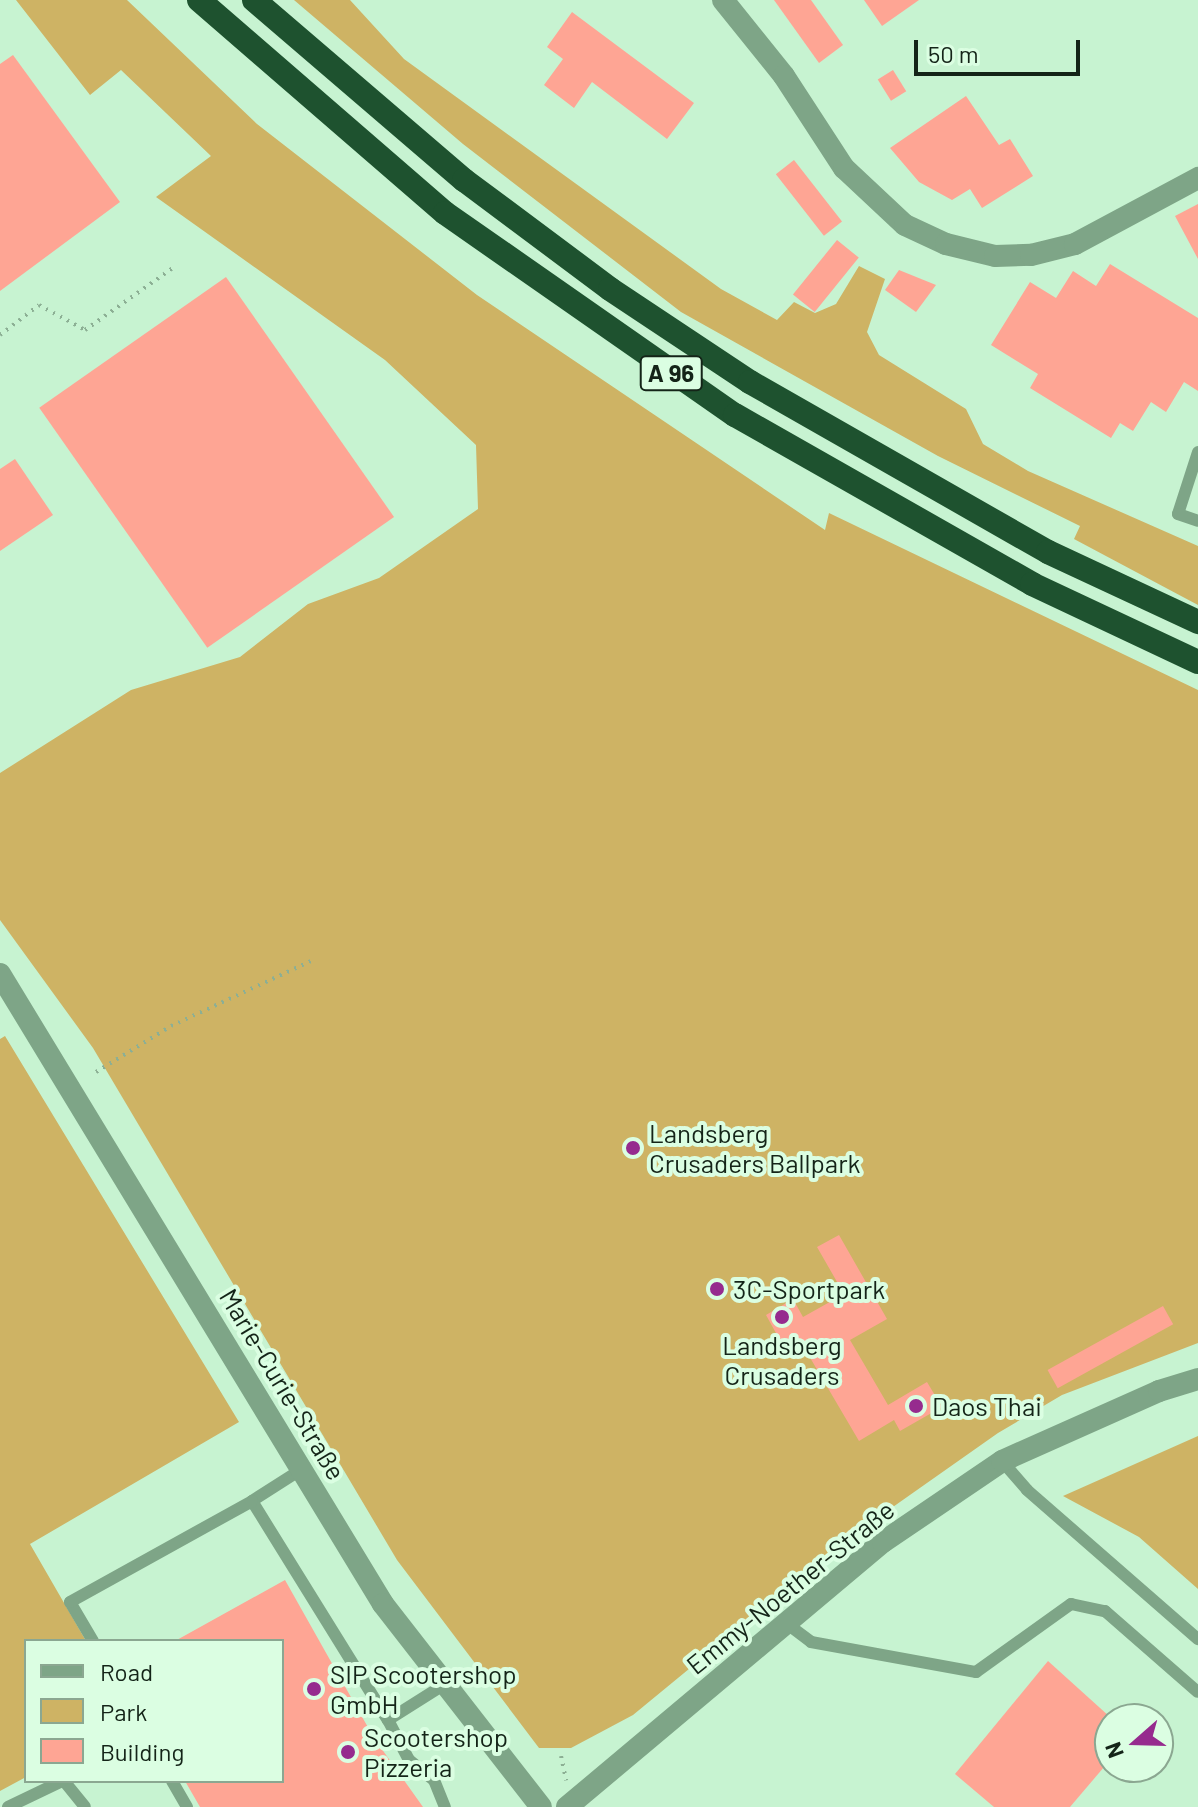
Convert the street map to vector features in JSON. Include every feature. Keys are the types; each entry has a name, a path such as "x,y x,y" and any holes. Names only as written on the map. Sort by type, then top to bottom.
{"highway":[{"name":"A 96","path":"199,0 445,213 735,415 1032,584 1198,662"},
{"name":"A 96","path":"254,0 464,180 610,289 737,374 1048,552 1198,622"}],"street":[{"path":"723,0 784,76 844,168 905,225 946,244 995,256 1075,244 1198,178"},
{"name":"Marie-Curie-Straße","path":"0,974 383,1604 541,1807"},
{"name":"Emmy-Noether-Straße","path":"567,1807 883,1542 1002,1461 1159,1391 1198,1379"}],"lane":[{"path":"1198,452 1178,514 1198,521"},
{"path":"1002,1461 1027,1490 1198,1639"},
{"path":"92,1639 70,1602 252,1501 302,1469"},
{"path":"252,1501 388,1720 409,1760 434,1780 445,1807"},
{"path":"786,1623 811,1642 976,1672 1071,1604 1105,1611 1198,1692"},
{"path":"388,1720 445,1684"},
{"path":"8,1807 59,1783"},
{"path":"65,1783 85,1807"},
{"path":"173,1783 187,1807"}],"path":[{"path":"0,335 39,305 85,330 174,267"},
{"path":"96,1072 171,1026 311,961"}],"green space":[{"path":"16,0 127,0 257,124 477,295 825,530 829,513 1198,690 1198,1343 1062,1395 998,1433 846,1540 633,1715 571,1748 539,1748 397,1560 93,1048 0,920 0,773 131,690 240,657 308,604 379,578 478,509 476,445 385,360 156,197 211,156 121,70 90,95"},
{"path":"294,0 350,0 404,59 721,289 777,320 794,302 815,313 836,304 859,266 885,279 867,332 879,355 966,409 983,444 1028,471 1198,546 1198,605 1074,539 1080,526 938,456 681,312 463,144"},
{"path":"5,1036 239,1422 30,1544 85,1639 24,1639 24,1778 0,1791 0,1039"},
{"path":"1198,1436 1198,1589 1139,1537 1063,1496"}],"building":[{"path":"774,0 811,0 843,45 819,63"},
{"path":"864,0 919,0 882,26"},
{"path":"572,12 694,103 667,139 592,82 574,108 544,85 563,59 547,47"},
{"path":"13,55 120,202 0,291 0,64"},
{"path":"893,70 906,91 891,101 878,80"},
{"path":"966,96 999,145 1010,139 1033,176 982,208 970,189 952,200 919,182 890,148"},
{"path":"794,160 842,221 824,236 776,174"},
{"path":"1198,204 1198,259 1175,216"},
{"path":"837,240 859,258 815,312 793,294"},
{"path":"1110,264 1198,318 1198,391 1184,382 1166,412 1151,402 1133,431 1120,423 1111,438 1030,388 1038,374 991,345 1030,282 1056,298 1073,271 1096,286"},
{"path":"899,270 936,285 916,312 885,290"},
{"path":"226,277 394,517 207,648 39,408"},
{"path":"15,459 53,515 0,551 0,469"},
{"path":"839,1235 887,1319 850,1340 888,1405 927,1382 942,1407 900,1431 894,1420 859,1441 802,1344 787,1353 766,1315 793,1299 803,1317 844,1294 817,1247"},
{"path":"1163,1306 1173,1324 1058,1388 1048,1370"},
{"name":"SIP Scootershop GmbH","path":"285,1580 374,1738 423,1807 200,1807 186,1783 284,1783 284,1639 179,1639"},
{"path":"1048,1661 1094,1703 1094,1779 1070,1807 994,1807 955,1774"}],"place":[{"name":"Landsberg Crusaders Ballpark","path":"633,1148"},
{"name":"3C-Sportpark","path":"717,1289"},
{"name":"Landsberg Crusaders","path":"782,1317"},
{"name":"Daos Thai","path":"916,1406"},
{"name":"SIP Scootershop GmbH","path":"314,1689"},
{"name":"Scootershop Pizzeria","path":"348,1752"}]}
